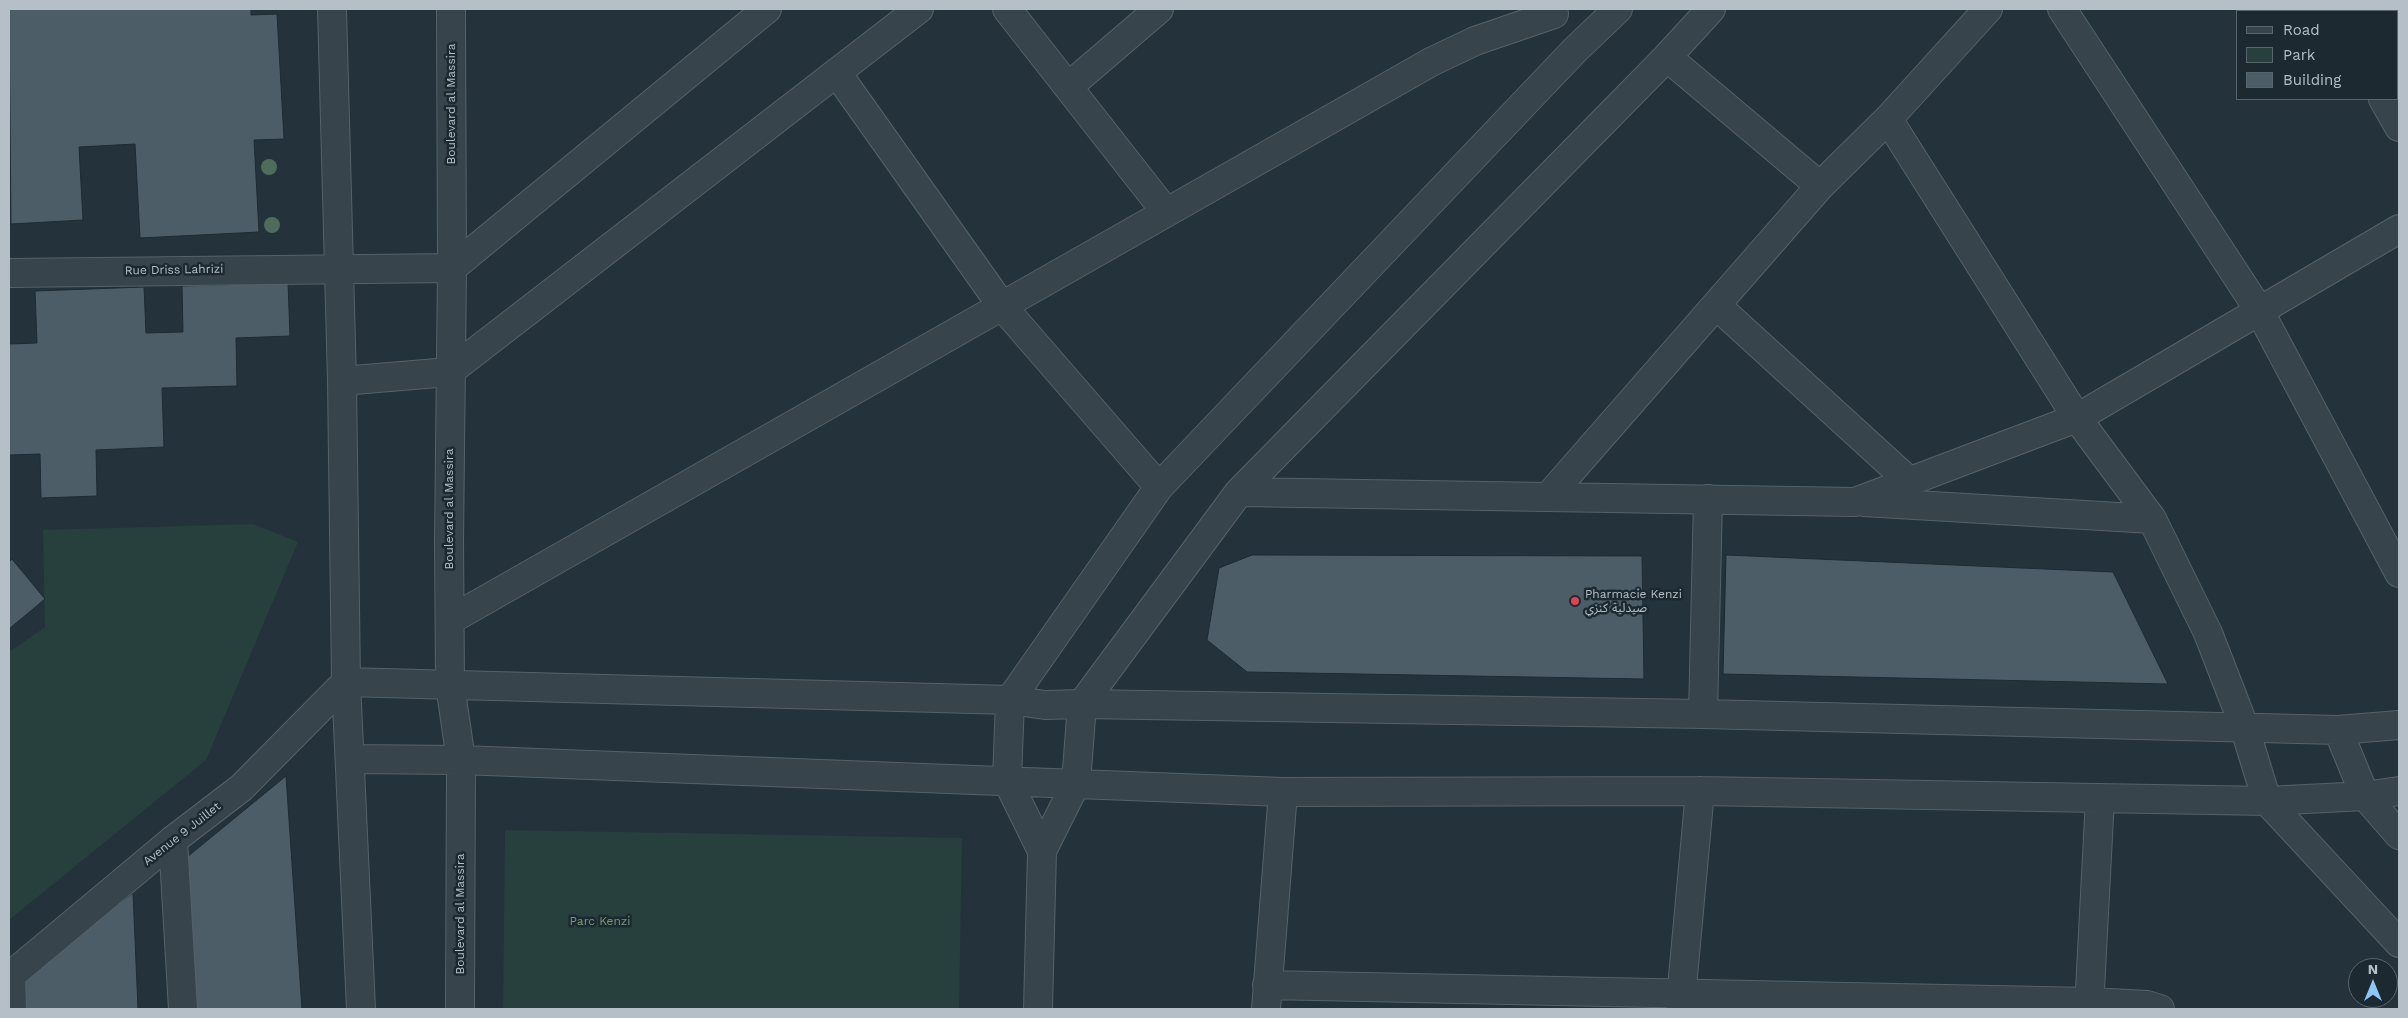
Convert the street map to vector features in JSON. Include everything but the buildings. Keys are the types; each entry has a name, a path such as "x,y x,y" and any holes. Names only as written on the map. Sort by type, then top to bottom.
{"street":[{"path":"332,9 340,268 346,682 361,1009"},
{"name":"Boulevard al Massira","path":"451,9 450,685 460,760 460,1009"},
{"path":"452,268 766,9"},
{"path":"342,381 449,372 919,9"},
{"path":"1007,9 1166,212"},
{"path":"1068,87 1159,9"},
{"path":"1042,851 1007,780 1010,700 1159,487 1583,43 1618,9"},
{"path":"1038,1009 1042,851 1076,783 1082,704 1239,492 1667,57 1711,9"},
{"path":"1548,497 1820,186 1888,119 1988,9"},
{"path":"2062,9 2259,310 2399,573"},
{"path":"450,620 1431,62 1475,41 1552,11 1583,43"},
{"path":"1667,57 1820,186"},
{"path":"837,74 1002,306 1159,487"},
{"path":"2384,100 2399,127"},
{"path":"1888,119 2077,418 2152,520 2204,624 2244,726 2267,801 2399,943"},
{"path":"1855,502 2077,418 2399,229"},
{"name":"Rue Driss Lahrizi","path":"9,273 452,268"},
{"path":"1716,305 1909,481"},
{"path":"1239,492 1855,502 2152,520"},
{"path":"1703,714 1708,500"},
{"path":"346,682 1010,700 1045,705 1082,704 1703,714 2244,726 2338,730 2399,725"},
{"name":"Avenue 9 Juillet","path":"10,977 173,840 241,788 346,682"},
{"path":"2338,730 2365,796 2399,835"},
{"path":"351,759 460,760 1283,792 1700,791 2267,801 2365,796 2399,791"},
{"path":"1680,1002 1700,791"},
{"path":"1283,792 1267,997 2089,1006 2147,1005 2160,1009"},
{"path":"2089,1006 2100,798"},
{"path":"173,840 183,1009"},
{"path":"10,977 12,1009"}],"green space":[{"path":"253,524 298,542 206,760 9,920 9,652 45,627 43,530"},
{"name":"Parc Kenzi","path":"505,830 962,838 959,1009 503,1009"}],"place":[{"name":"Pharmacie Kenzi صيدلية كنزي","path":"1575,601"}]}
